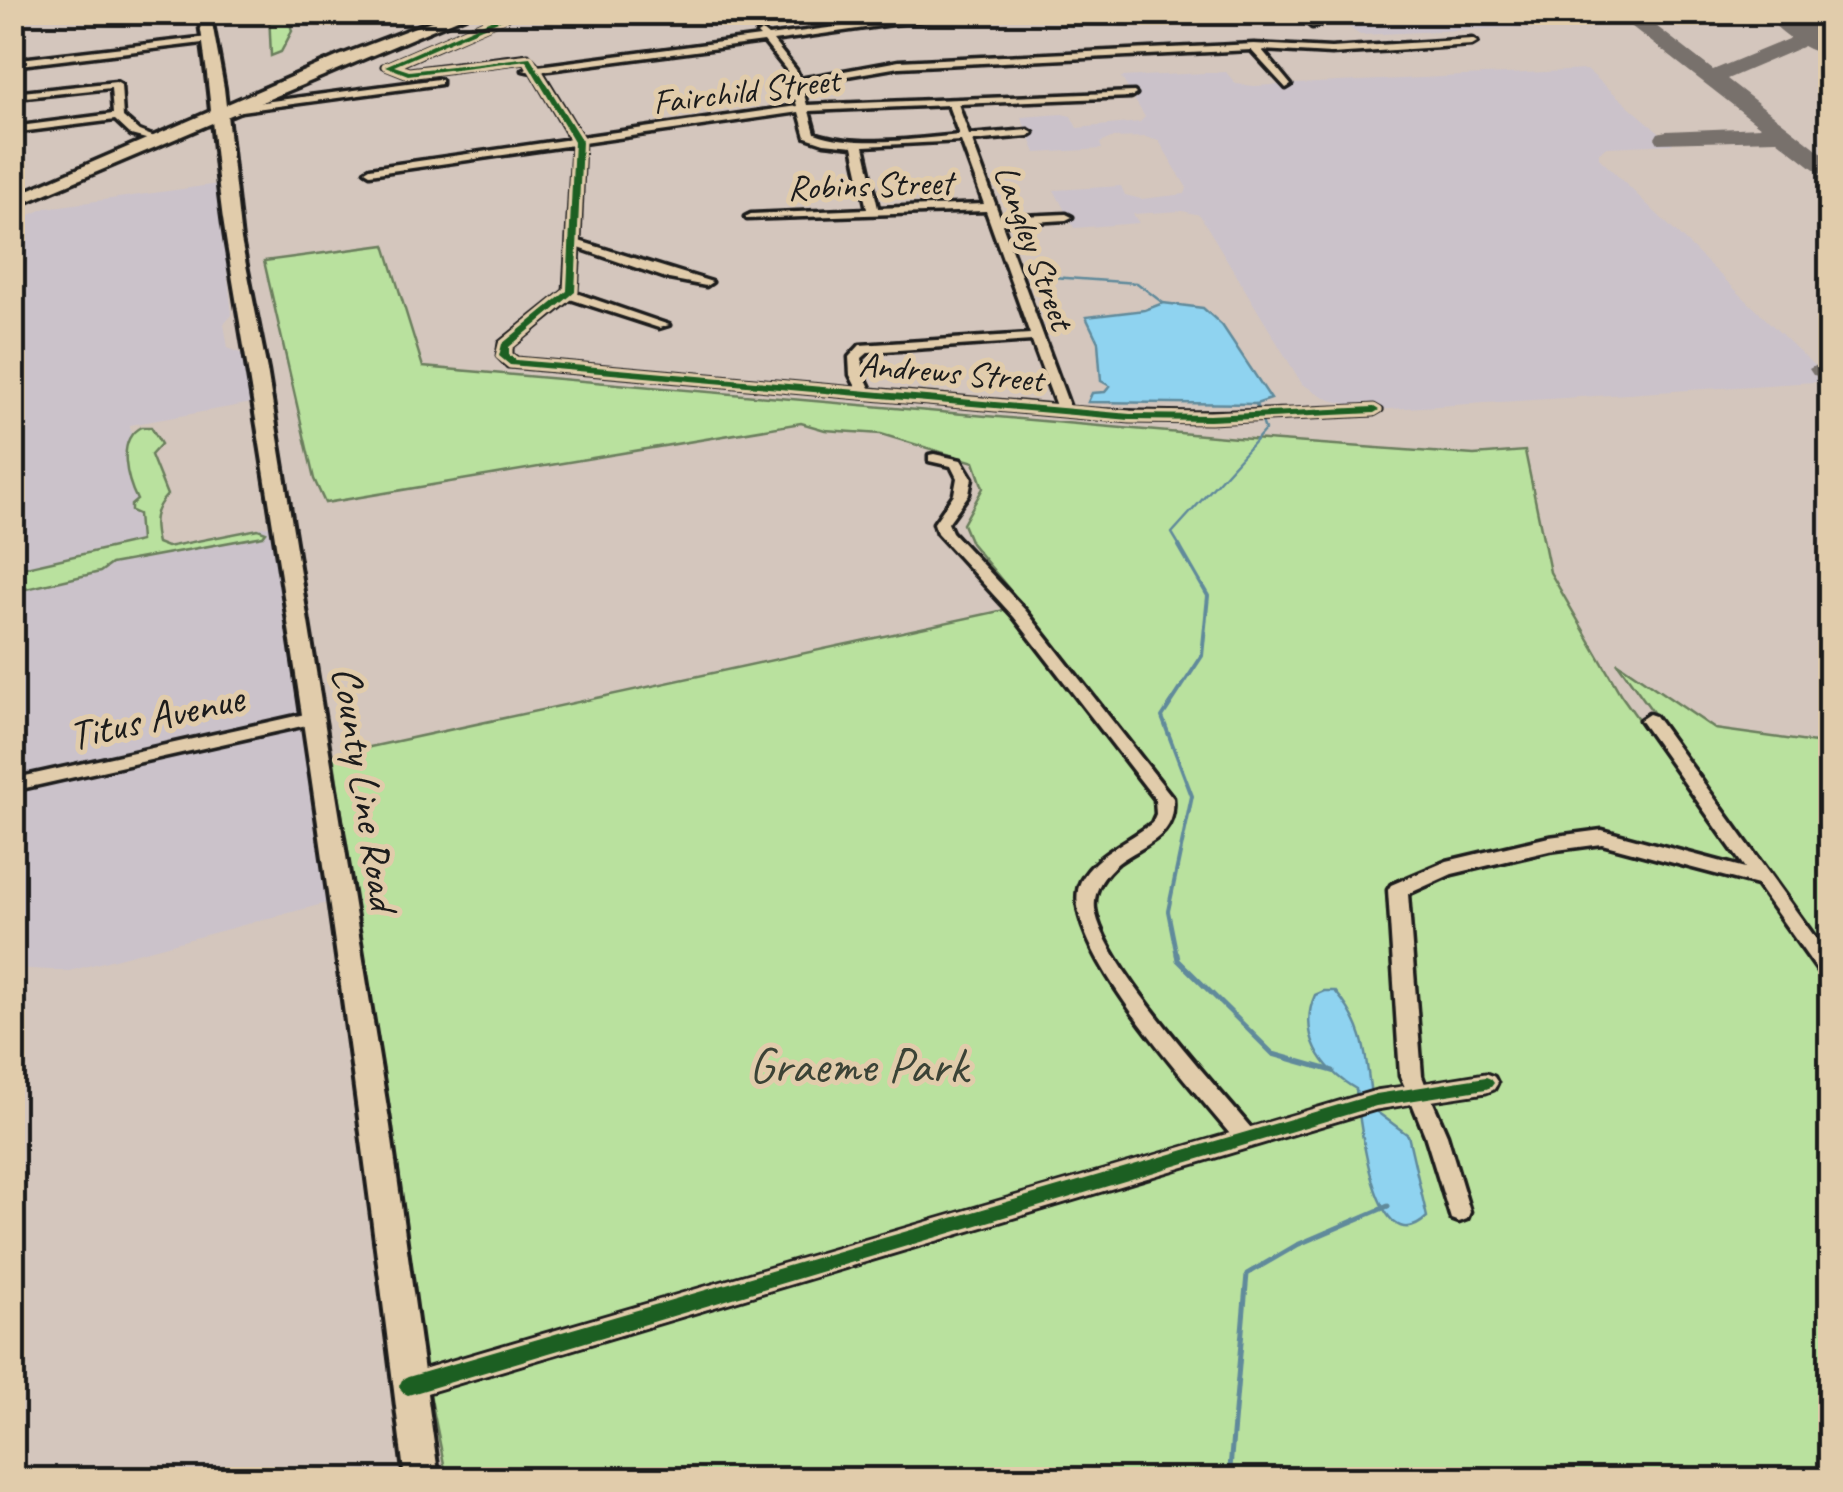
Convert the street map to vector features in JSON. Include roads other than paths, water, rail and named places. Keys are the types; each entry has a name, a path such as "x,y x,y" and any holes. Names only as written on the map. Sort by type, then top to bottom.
{"highway":[{"path":"12,203 260,92 468,12"},
{"path":"220,111 358,54"},
{"path":"218,88 235,94 260,92"}],"main road":[{"name":"County Line Road","path":"204,12 218,88 234,240 260,370 376,1126 422,1480"}],"street":[{"path":"516,12 388,66 394,71 413,73 532,63 974,12"},
{"path":"880,12 758,28 798,82 810,135 824,142 858,144 1028,133"},
{"path":"1298,12 1315,25"},
{"path":"12,63 208,40"},
{"path":"798,82 899,64 1254,47 1331,51 1472,42"},
{"path":"1254,47 1286,85"},
{"path":"220,111 532,63"},
{"path":"532,63 578,141 570,295 662,325"},
{"path":"16,95 116,85 117,117 135,133 153,140"},
{"name":"Fairchild Street","path":"370,171 805,108 1132,94"},
{"name":"Langley Street","path":"952,101 1064,411"},
{"path":"12,130 117,117"},
{"path":"858,144 873,212"},
{"name":"Robins Street","path":"751,217 991,207"},
{"path":"996,221 1066,217"},
{"path":"574,243 673,276 706,282"},
{"name":"Andrews Street","path":"570,295 506,346 506,358 523,366 1172,419 1374,410"},
{"path":"866,395 855,357 865,348 1037,338"},
{"path":"934,458 956,463 966,477 964,489 941,523 945,534 1020,614 1164,798 1164,820 1157,831 1112,854 1089,885 1085,907 1094,934 1114,970 1247,1139"},
{"name":"Titus Avenue","path":"12,785 314,718"},
{"path":"1649,720 1830,973"},
{"path":"1459,1212 1436,1134 1411,1076 1398,890 1447,868 1549,844 1602,837 1764,880"},
{"path":"408,1386 1366,1103 1486,1083"}],"water":[{"path":"1163,303 1203,308 1222,325 1271,399 1256,404 1088,402 1092,393 1105,392 1110,386 1101,381 1098,342 1086,317 1145,310"},
{"path":"1335,991 1360,1033 1373,1109 1408,1135 1427,1217 1409,1227 1394,1222 1382,1206 1366,1154 1356,1089 1332,1071 1311,1036 1310,1009 1315,995"}],"waterway":[{"path":"1052,277 1137,283 1163,303"},
{"path":"1181,548 1172,533 1265,430 1256,404"},
{"path":"1177,956 1168,911 1192,796 1162,717 1202,656 1208,596 1179,546"},
{"path":"1177,954 1178,960 1273,1054 1333,1071"},
{"path":"1229,1480 1247,1274 1297,1245 1388,1206"}],"park label":[{"name":"Graeme Park","path":"858,1065"}]}
